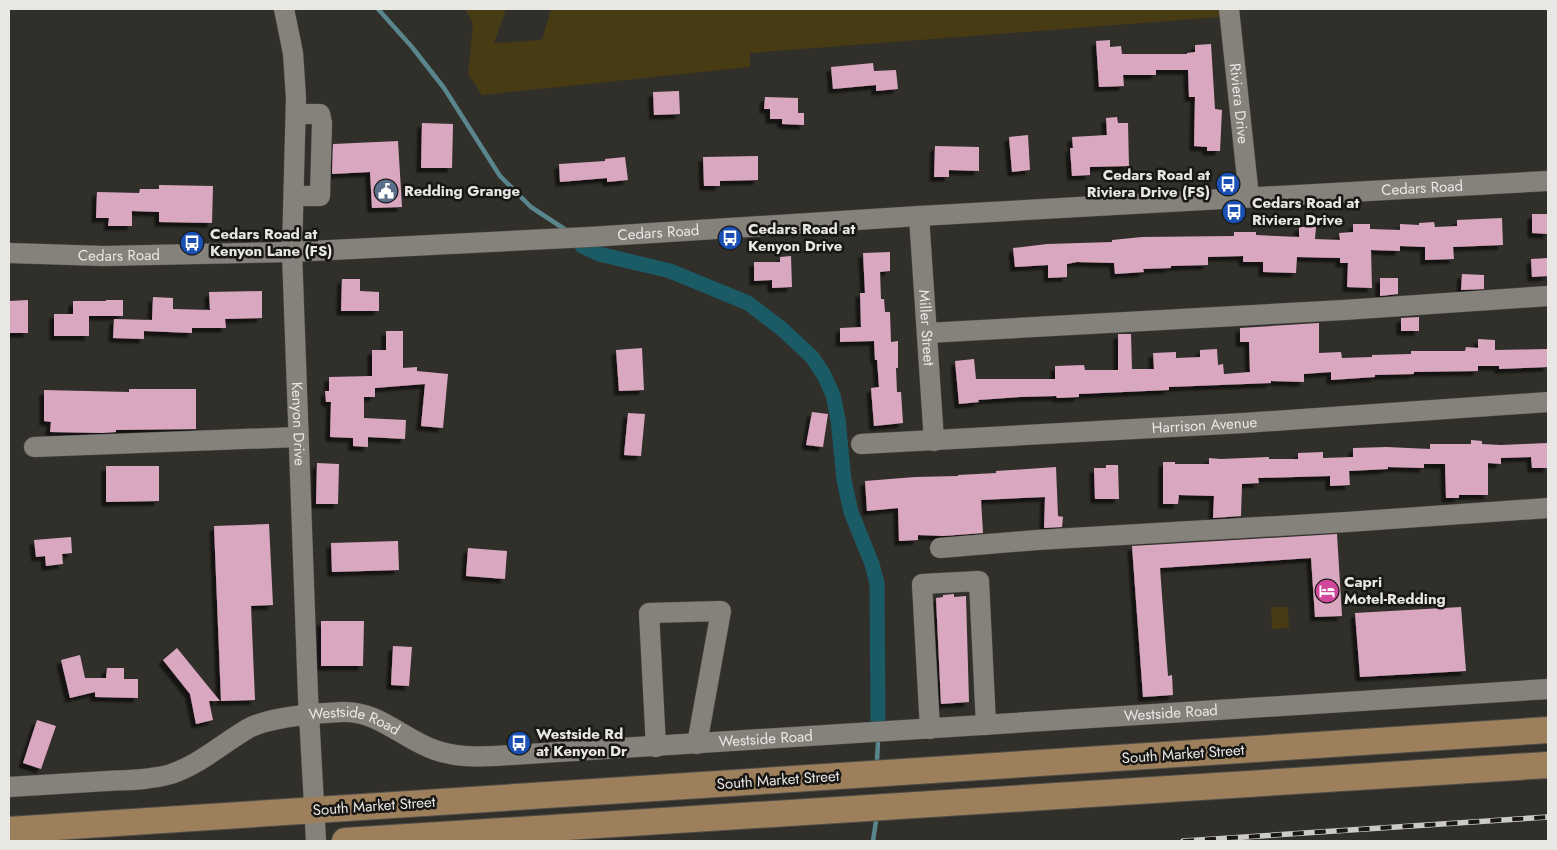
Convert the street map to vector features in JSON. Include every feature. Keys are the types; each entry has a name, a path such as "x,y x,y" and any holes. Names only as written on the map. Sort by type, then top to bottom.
{"main road":[{"name":"South Market Street","path":"9,830 1548,730"},
{"path":"345,841 1548,764"}],"street":[{"name":"Kenyon Drive","path":"284,9 293,53 296,114 292,252 309,715 316,841"},
{"name":"Riviera Drive","path":"1230,9 1249,197"},
{"path":"294,196 320,196 322,123 320,114 296,114"},
{"name":"Cedars Road","path":"9,253 113,256 292,252 589,237 919,216 1548,181"},
{"name":"Miller Street","path":"919,216 934,441"},
{"path":"927,333 1344,310 1548,296"},
{"name":"Harrison Avenue","path":"860,444 934,441 1548,402"},
{"path":"34,447 298,437"},
{"path":"940,548 1036,540 1548,508"},
{"path":"930,729 922,584 978,581 986,725"},
{"path":"656,747 648,613 721,611 698,744"},
{"name":"Westside Road","path":"9,787 165,776 187,767 254,726 273,720 341,712 359,713 380,721 420,744 455,755 495,756 1548,689"}],"shaded area":[{"path":"465,9 506,9 494,43 542,40 551,9 1219,9 1220,17 750,53 750,67 482,95 468,74 473,23"},
{"path":"1271,607 1288,607 1289,628 1272,629"}],"building":[{"path":"1110,40 1110,47 1121,46 1122,54 1187,54 1195,52 1195,45 1211,44 1215,109 1222,110 1220,151 1207,151 1207,147 1194,146 1195,97 1189,97 1188,70 1156,70 1156,75 1123,75 1124,86 1099,87 1096,41"},
{"path":"873,63 874,71 896,70 898,89 876,91 876,85 833,89 831,67"},
{"path":"679,91 680,114 654,115 653,92"},
{"path":"765,97 798,98 798,113 804,113 804,125 782,124 782,119 770,119 770,109 764,109"},
{"path":"1117,117 1118,123 1128,123 1129,166 1090,167 1090,175 1072,176 1070,148 1073,148 1072,137 1107,135 1106,118"},
{"path":"422,123 453,124 452,168 421,168"},
{"path":"1028,135 1030,170 1012,172 1009,137"},
{"name":"Redding Grange","path":"398,141 402,207 372,208 370,172 332,174 333,144"},
{"path":"935,146 979,147 979,171 949,170 949,177 934,177"},
{"path":"758,156 758,180 720,181 720,186 704,186 703,157"},
{"path":"625,157 628,180 607,182 607,178 560,182 559,164 605,161 605,159"},
{"path":"159,185 213,186 212,223 159,222 159,212 132,211 132,226 108,226 109,218 96,218 97,192 139,193 140,189 159,189"},
{"path":"1532,214 1548,214 1548,234 1532,233"},
{"path":"1502,218 1503,245 1453,247 1454,259 1425,260 1425,247 1400,246 1400,251 1371,250 1372,288 1347,287 1348,263 1340,263 1340,258 1297,257 1296,273 1263,272 1263,262 1243,262 1243,256 1208,257 1208,265 1171,266 1171,268 1143,269 1144,272 1115,274 1114,263 1077,262 1067,264 1067,277 1048,278 1048,265 1015,267 1013,248 1047,244 1112,242 1112,240 1142,237 1234,236 1234,232 1256,232 1256,235 1299,237 1299,227 1316,227 1315,239 1340,240 1339,233 1353,232 1353,224 1370,224 1370,229 1400,230 1400,224 1419,225 1419,223 1434,222 1435,227 1457,226 1457,220"},
{"path":"890,252 890,271 880,272 881,299 884,299 885,312 890,312 891,342 898,341 897,392 901,392 903,423 874,426 871,388 879,387 874,341 840,342 840,328 861,327 860,293 865,293 863,253"},
{"path":"791,256 792,287 772,288 772,280 754,281 754,262 780,262 780,257"},
{"path":"1548,258 1548,276 1532,277 1531,259"},
{"path":"1462,274 1484,275 1484,289 1461,290"},
{"path":"1380,278 1398,278 1398,294 1380,296"},
{"path":"342,279 360,279 360,291 379,292 379,311 341,311"},
{"path":"262,291 262,318 225,319 226,328 192,328 192,333 144,331 144,339 113,338 114,319 152,320 153,297 173,298 173,309 210,310 209,292"},
{"path":"28,300 28,333 9,333 9,301"},
{"path":"123,300 123,316 89,316 89,336 54,336 54,314 73,314 73,301"},
{"path":"1419,317 1419,331 1401,331 1401,318"},
{"path":"1319,323 1319,353 1341,352 1342,358 1411,354 1411,351 1465,351 1466,347 1478,348 1478,339 1495,340 1495,350 1548,349 1548,367 1499,369 1499,366 1478,366 1478,371 1414,372 1414,374 1375,375 1375,377 1331,380 1331,372 1304,374 1304,382 1271,381 1271,383 1169,387 1169,390 1079,394 1079,397 1020,397 978,400 979,402 959,404 955,361 974,359 976,379 1055,379 1055,366 1084,365 1085,370 1118,370 1118,334 1131,334 1132,369 1154,369 1153,353 1176,352 1176,358 1200,357 1200,350 1217,349 1218,365 1223,364 1224,374 1250,372 1249,342 1240,342 1240,328"},
{"path":"386,331 403,331 403,368 417,367 417,371 448,374 443,428 421,426 425,384 375,388 375,397 364,397 364,418 406,420 405,439 368,437 368,447 353,446 353,438 330,437 331,402 326,402 325,391 329,391 329,377 372,376 372,350 386,350"},
{"path":"642,348 644,390 619,391 616,350"},
{"path":"129,389 196,389 196,429 116,430 116,432 102,433 50,432 51,422 44,421 44,390 129,392"},
{"path":"812,412 828,414 823,447 806,445"},
{"path":"628,413 645,414 641,456 624,455"},
{"path":"1471,440 1482,441 1482,444 1501,445 1548,443 1548,468 1532,468 1531,457 1501,458 1501,464 1488,463 1488,495 1459,495 1459,498 1446,498 1445,464 1424,464 1424,468 1388,467 1388,469 1349,471 1350,485 1330,486 1330,476 1258,478 1259,483 1242,484 1241,516 1213,518 1214,496 1179,495 1178,504 1163,504 1163,462 1209,464 1209,458 1269,457 1269,459 1298,459 1298,453 1323,452 1323,458 1353,457 1353,448 1430,449 1430,444 1471,444"},
{"path":"317,463 339,464 338,504 316,504"},
{"path":"1106,465 1118,465 1119,499 1095,499 1094,468 1106,468"},
{"path":"106,466 159,466 159,501 106,502"},
{"path":"1056,467 1058,516 1063,517 1062,527 1044,528 1045,497 981,500 983,533 943,536 918,535 918,540 899,541 898,508 867,511 865,481 958,476 996,473 996,471"},
{"path":"269,524 273,605 251,606 255,700 221,701 214,526"},
{"name":"Capri Motel-Redding","path":"1337,534 1342,616 1315,617 1311,558 1160,568 1168,676 1172,675 1173,695 1143,697 1132,546"},
{"path":"71,537 72,553 62,554 63,564 46,566 45,556 36,557 34,540"},
{"path":"398,541 399,570 332,572 331,543"},
{"path":"468,548 507,551 505,579 466,576"},
{"path":"954,594 954,597 966,596 969,702 941,704 936,598"},
{"path":"1461,607 1466,671 1360,677 1355,613"},
{"path":"321,621 364,621 363,666 321,666"},
{"path":"393,646 412,647 409,686 391,685"},
{"path":"177,648 220,701 209,701 213,720 196,724 190,694 163,660"},
{"path":"80,655 85,678 106,678 107,668 124,668 124,679 138,679 138,698 95,697 95,692 70,698 61,660"},
{"path":"37,720 56,726 41,769 23,763"}],"waterway":[{"path":"378,9 412,47 444,88 500,176 531,207 566,230"},
{"path":"582,246 599,254 670,271 748,303 782,329 812,357 824,375 833,395 838,419 844,480 851,512 872,564 877,583 878,719"},
{"path":"877,760 878,743"},
{"path":"873,841 876,821"}],"railway":[{"path":"1183,841 1548,817"}],"place":[{"name":"Cedars Road at Riviera Drive (FS)","path":"1228,184"},
{"name":"Redding Grange","path":"386,191"},
{"name":"Cedars Road at Riviera Drive","path":"1234,212"},
{"name":"Cedars Road at Kenyon Drive","path":"730,238"},
{"name":"Cedars Road at Kenyon Lane (FS)","path":"192,243"},
{"name":"Capri Motel-Redding","path":"1327,591"},
{"name":"Westside Rd at Kenyon Dr","path":"519,743"}]}
